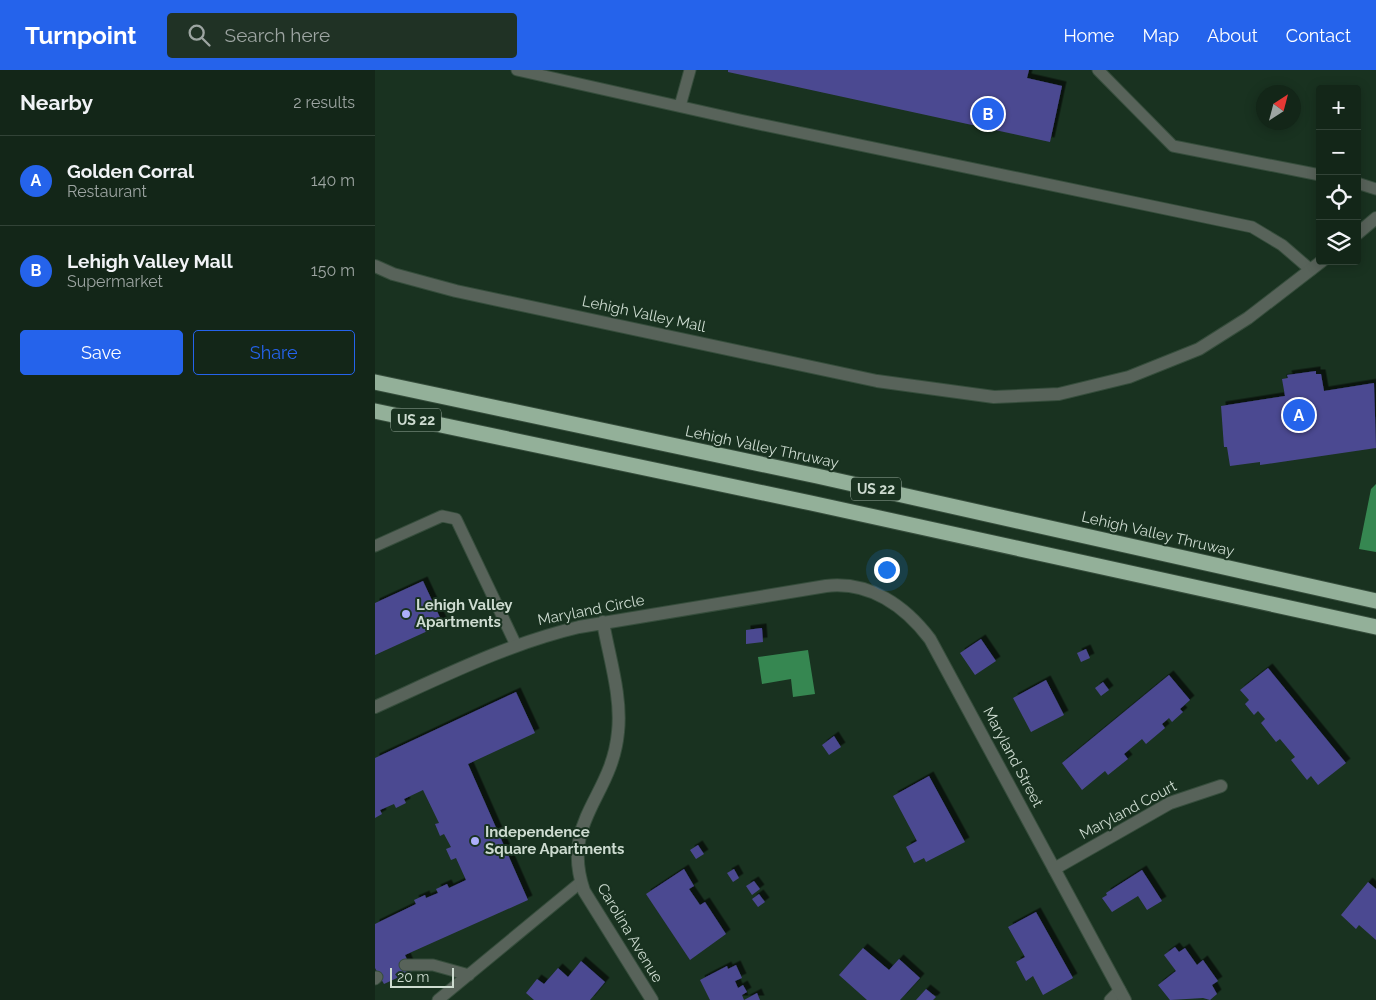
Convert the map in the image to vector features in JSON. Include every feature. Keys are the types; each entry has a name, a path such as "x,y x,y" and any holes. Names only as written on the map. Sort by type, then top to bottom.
{"highway":[{"name":"Lehigh Valley Thruway","path":"375,382 817,476 1376,601"},
{"name":"US 22","path":"375,411 802,501 1376,627"}],"street":[{"path":"1361,231 1376,218"},
{"name":"Lehigh Valley Mall","path":"375,266 393,274 456,291 859,377 994,397 1059,394 1129,377 1199,349 1249,318 1317,265"},
{"name":"Maryland Street","path":"826,586 841,584 860,587 895,604 916,621 931,639 1122,995"},
{"name":"Maryland Circle","path":"375,707 542,635 603,622 826,586"},
{"name":"Carolina Avenue","path":"603,622 618,706 618,732 609,771 579,833 576,851 584,891 652,1000"},
{"name":"Maryland Court","path":"1054,869 1170,803 1221,786"}],"lane":[{"path":"517,70 1252,227 1282,245 1311,270"},
{"path":"681,106 690,70"},
{"path":"1098,70 1173,146 1316,174"},
{"path":"1361,185 1376,189"},
{"path":"375,546 441,516 456,519 516,645"},
{"path":"438,1000 581,882"},
{"path":"405,965 433,965 469,975"},
{"path":"1110,1000 1122,995"}],"shaded area":[{"path":"1376,484 1376,552 1359,549 1371,489"},
{"path":"808,650 815,694 793,697 791,679 762,684 758,657"}],"building":[{"path":"728,70 1029,70 1027,78 1062,86 1050,142 728,72"},
{"path":"1316,371 1316,374 1321,374 1324,391 1374,383 1376,448 1260,465 1260,462 1230,466 1227,447 1224,447 1221,406 1285,396 1282,379 1288,378 1287,375"},
{"name":"Lehigh Valley Apartments","path":"423,581 443,624 375,655 375,603"},
{"path":"762,628 763,642 746,644 746,630"},
{"path":"981,639 996,661 975,675 960,653"},
{"path":"1086,649 1090,658 1081,662 1077,653"},
{"path":"1268,668 1346,763 1318,785 1311,776 1307,780 1291,760 1295,757 1280,739 1276,742 1261,723 1265,719 1258,711 1254,715 1245,704 1249,700 1240,690"},
{"path":"1169,675 1190,700 1180,709 1183,712 1172,722 1169,718 1162,724 1165,728 1146,744 1142,739 1124,754 1128,759 1108,775 1105,771 1082,790 1062,763"},
{"path":"1046,680 1064,715 1031,732 1013,698"},
{"path":"1103,682 1109,690 1101,696 1095,688"},
{"name":"Independence Square Apartments","path":"516,692 535,733 468,764 528,900 405,955 412,971 384,984 375,968 375,924 416,904 414,900 425,895 426,898 438,893 436,889 447,884 449,888 466,880 456,858 451,860 446,849 451,847 444,834 440,836 435,824 439,823 423,790 404,799 406,803 396,808 394,804 380,810 382,814 375,818 375,758"},
{"path":"834,736 841,747 829,755 822,745"},
{"path":"929,776 965,842 926,862 924,858 914,863 906,847 917,841 893,796"},
{"path":"698,845 704,854 696,859 690,850"},
{"path":"684,869 694,886 689,889 700,905 705,902 726,934 690,960 646,894"},
{"path":"734,869 739,878 733,882 727,873"},
{"path":"1142,870 1162,901 1147,910 1138,896 1112,912 1102,898 1107,895 1106,893"},
{"path":"754,881 760,889 752,895 746,886"},
{"path":"1368,882 1376,889 1376,940 1359,925 1356,929 1341,915"},
{"path":"759,894 765,902 758,907 752,899"},
{"path":"1036,912 1073,978 1043,995 1033,976 1026,981 1016,962 1025,957 1008,927"},
{"path":"1175,947 1179,952 1185,948 1197,965 1203,960 1218,981 1212,985 1217,994 1210,1000 1203,998 1170,1000 1158,985 1176,971 1164,955"},
{"path":"863,948 889,970 899,959 920,978 900,1000 867,1000 839,975"},
{"path":"581,961 605,982 590,1000 534,1000 526,993 537,979 544,984 558,968 568,977"},
{"path":"736,965 742,978 735,981 738,988 743,985 747,992 742,995 744,1000 710,1000 700,980 727,966 728,969"},
{"path":"926,989 936,997 933,1000 916,1000"},
{"path":"757,993 760,1000 744,1000"}],"place":[{"name":"Lehigh Valley Mall","path":"988,114"},
{"name":"Golden Corral","path":"1299,415"},
{"name":"Lehigh Valley Apartments","path":"406,614"},
{"name":"Independence Square Apartments","path":"475,841"}]}
